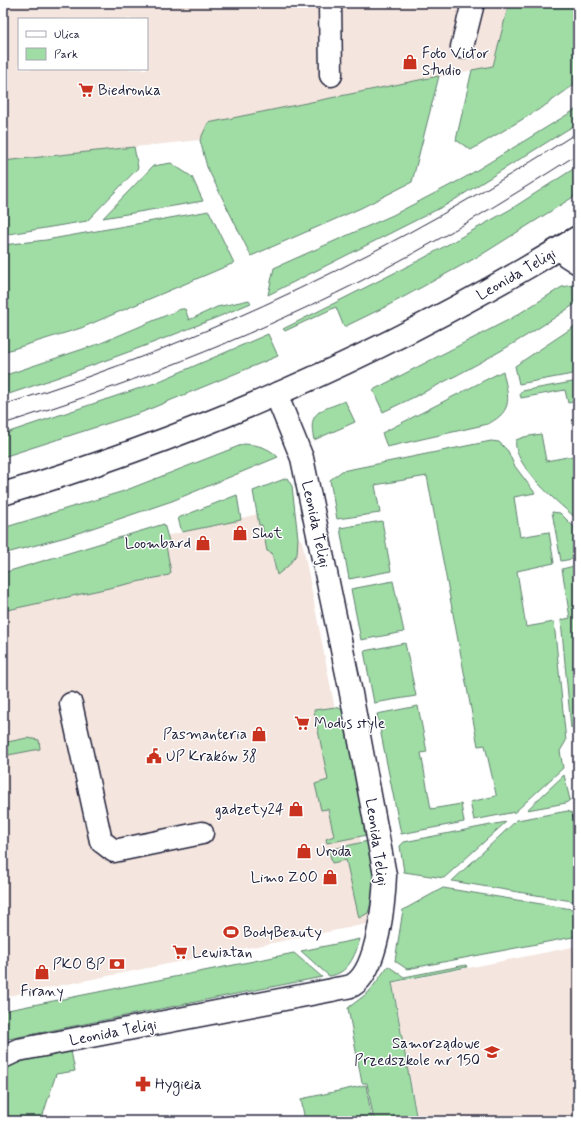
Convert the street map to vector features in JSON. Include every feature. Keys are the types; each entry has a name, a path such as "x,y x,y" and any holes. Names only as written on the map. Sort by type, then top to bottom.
{"street":[{"path":"330,3 332,75"},
{"path":"462,47 473,3"},
{"name":"Leonida Teligi","path":"569,242 567,256 578,263"},
{"name":"Leonida Teligi","path":"3,494 153,444 276,394 345,363 427,323 495,287 569,242"},
{"name":"Leonida Teligi","path":"3,1057 18,1050 353,985 367,969 379,931 384,904 385,875 342,646 302,458 276,394"},
{"path":"70,704 101,842 114,851 202,833"}],"shaded area":[{"path":"3,3 509,3 493,66 208,123 200,140 3,161"},
{"path":"266,512 302,541 374,908 372,923 3,997 3,596 149,540"},
{"name":"Samorządowe Przedszkole nr 150","path":"578,946 578,1121 418,1121 393,983"}],"green space":[{"path":"509,3 578,3 578,82 543,107 471,150 456,140 472,70 493,66"},
{"path":"439,76 412,182 361,208 251,256 207,167 200,140 208,123"},
{"path":"578,108 578,123 446,205 268,295 274,268 393,215 464,178"},
{"path":"134,147 138,168 87,221 3,235 3,161"},
{"path":"171,163 192,177 203,201 103,218 153,166"},
{"path":"578,166 578,194 481,255 387,306 344,327 336,307 285,331 283,329 422,259 511,209"},
{"path":"209,211 234,263 81,328 3,352 3,245 46,240"},
{"path":"578,284 578,302 555,318 483,361 383,412 373,390 512,318 562,287"},
{"path":"249,300 251,303 221,316 97,363 3,396 3,376 101,343 181,309 185,309 189,320 217,307"},
{"path":"578,324 578,373 519,384 515,366"},
{"path":"268,334 278,356 140,413 3,457 3,434 155,383"},
{"path":"503,371 507,388 508,402 506,408 497,419 488,424 387,447 382,433"},
{"path":"578,381 578,401 568,403 565,390 521,398 520,394 522,391"},
{"path":"345,401 355,422 314,440 312,430 314,417 323,410"},
{"path":"541,434 546,461 578,455 578,520 539,484 521,461 517,450 516,440"},
{"path":"491,441 499,442 508,451 514,465 535,493 514,497 520,537 549,532 554,563 517,571 526,627 554,622 566,741 560,751 563,768 515,812 474,820 470,802 496,796 496,794 485,745 478,746 427,476 375,485 380,513 337,519 330,480 342,471"},
{"path":"244,444 262,447 278,457 172,501 66,537 3,554 3,528 124,491"},
{"path":"287,478 292,486 298,538 297,554 288,566 277,575 272,553 267,551 262,525 259,525 253,491"},
{"path":"237,495 241,520 182,532 178,518"},
{"path":"552,512 560,513 578,531 578,558 561,561"},
{"path":"382,521 391,571 349,579 340,528"},
{"path":"164,524 170,545 166,546 171,572 169,575 3,611 3,573"},
{"path":"578,565 578,715 571,728 561,620 570,618 562,569"},
{"path":"393,581 404,632 361,640 351,589"},
{"path":"405,643 416,696 374,703 364,651"},
{"path":"418,706 427,752 421,753 431,809 461,804 464,822 401,834 377,714"},
{"path":"336,707 344,710 367,835 327,843 326,839 334,836 328,809 321,810 315,784 328,780 314,710"},
{"path":"27,738 39,740 40,749 3,756 3,743"},
{"path":"564,775 570,800 566,803 527,810"},
{"path":"568,811 572,813 578,842 578,902 452,881 517,820"},
{"path":"506,822 444,878 404,872 400,846 404,842"},
{"path":"368,841 373,868 371,904 368,913 359,918 346,860 332,863 329,850"},
{"path":"443,888 578,910 578,936 407,969 395,961 403,910"},
{"path":"360,939 356,952 350,963 336,975 329,976 301,951"},
{"path":"294,953 322,977 3,1040 3,1011"},
{"path":"466,965 467,967 392,982 417,1121 374,1121 367,1083 362,1083 348,1008 369,992 388,966 404,977"},
{"path":"71,1051 75,1071 56,1074 41,1121 8,1121 3,1113 3,1068 13,1062"},
{"path":"366,1085 372,1121 305,1121 301,1099"}],"tram line":[{"path":"3,405 79,380 154,352 227,322 300,288 371,253 441,215 578,132"},
{"path":"3,424 93,394 183,361 314,304 441,238 578,154"}],"place":[{"name":"Foto Victor Studio","path":"410,62"},
{"name":"Biedronka","path":"86,90"},
{"name":"Shot","path":"240,533"},
{"name":"Loombard","path":"203,543"},
{"name":"Modus style","path":"302,723"},
{"name":"Pasmanteria","path":"259,734"},
{"name":"UP Kraków 38","path":"154,756"},
{"name":"gadzety24","path":"296,809"},
{"name":"Uroda","path":"304,851"},
{"name":"Limo ZOO","path":"330,877"},
{"name":"BodyBeauty","path":"231,932"},
{"name":"Lewiatan","path":"180,952"},
{"name":"PKO BP","path":"117,964"},
{"name":"Firany","path":"42,972"},
{"name":"Samorządowe Przedszkole nr 150","path":"492,1052"},
{"name":"Hygieia","path":"143,1084"}]}
